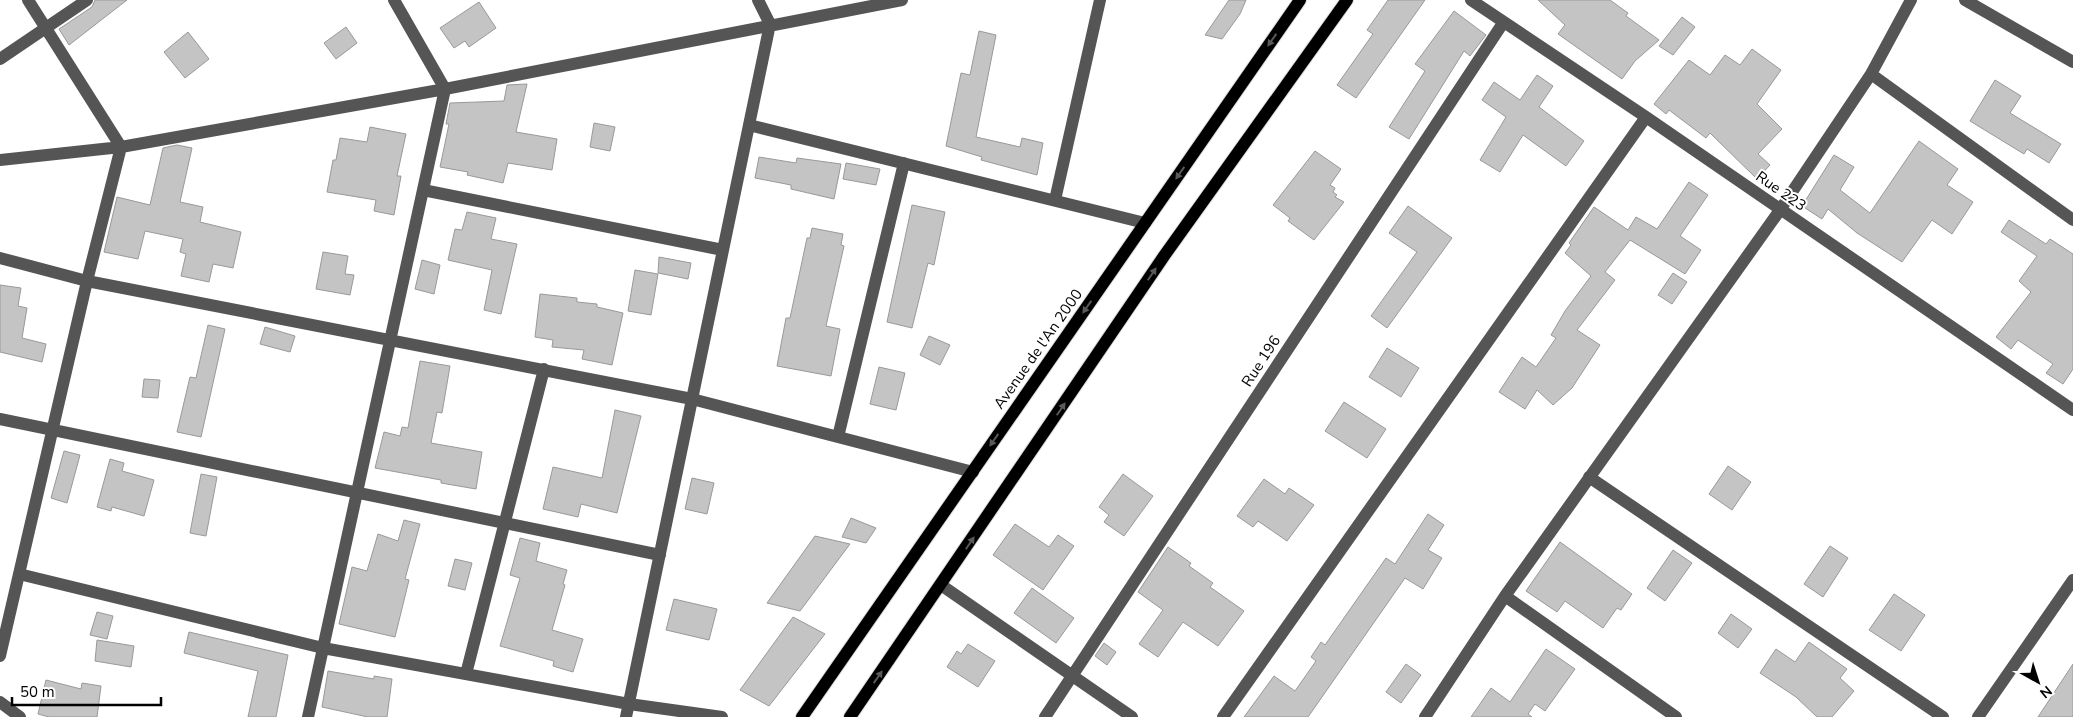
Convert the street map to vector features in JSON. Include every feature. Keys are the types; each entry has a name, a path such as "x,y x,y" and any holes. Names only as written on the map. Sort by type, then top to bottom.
{"main road":[{"name":"Avenue de l'An 2000","path":"802,717 1300,0"},
{"path":"850,717 942,585 1164,256 1348,0"}],"street":[{"path":"0,656 121,147 28,0"},
{"path":"0,59 87,0"},
{"path":"308,717 445,89 394,0"},
{"path":"627,711 770,24 758,0"},
{"path":"0,160 121,147 445,89 770,24 902,0"},
{"path":"1055,200 1100,0"},
{"name":"Rue 223","path":"1471,0 1646,117 2073,410"},
{"path":"1425,717 1505,596 1780,210 1871,74 1911,0"},
{"path":"1965,0 2073,62"},
{"name":"Rue 196","path":"1045,717 1503,23"},
{"path":"1871,74 2073,220"},
{"path":"1223,717 1646,117"},
{"path":"749,125 1145,223"},
{"path":"838,437 904,163"},
{"path":"423,190 723,250"},
{"path":"0,258 88,281 544,369 692,400 973,472"},
{"path":"466,674 544,369"},
{"path":"0,419 358,491 660,555"},
{"path":"1589,477 1943,717"},
{"path":"19,574 324,648 466,674 627,711 722,717"},
{"path":"1978,717 2073,580"},
{"path":"942,585 1132,717"},
{"path":"1505,596 1676,717"},
{"path":"0,702 20,717"}],"building":[{"path":"95,0 127,0 69,45 59,29 92,7"},
{"path":"1229,0 1246,0 1240,14 1222,39 1205,35"},
{"path":"1388,0 1425,0 1356,98 1337,85 1373,34 1367,30"},
{"path":"1538,0 1610,0 1628,13 1626,16 1659,40 1635,61 1622,79 1558,34 1565,25"},
{"path":"479,2 496,28 469,47 465,41 454,48 440,28"},
{"path":"1454,11 1486,35 1470,56 1464,51 1409,139 1389,127 1425,71 1415,64"},
{"path":"1682,17 1695,27 1673,55 1659,46"},
{"path":"346,27 357,43 336,59 324,43"},
{"path":"979,31 996,35 976,137 1020,147 1022,138 1043,143 1037,175 981,160 982,157 946,146 961,73 970,75"},
{"path":"188,32 209,59 185,78 164,52"},
{"path":"1752,49 1781,70 1757,104 1782,129 1758,154 1770,165 1757,179 1710,133 1706,138 1669,110 1666,114 1654,104 1689,60 1710,75 1725,55 1740,65"},
{"path":"1537,75 1553,86 1539,107 1584,141 1566,166 1523,135 1500,172 1480,160 1506,117 1482,100 1494,82 1520,100"},
{"path":"1995,80 2021,96 2010,113 2061,144 2049,163 2027,149 2024,154 1970,121"},
{"path":"527,84 516,132 557,139 552,170 508,163 503,183 467,175 468,172 440,167 449,124 446,124 450,103 504,101 507,85"},
{"path":"594,123 615,127 610,151 590,147"},
{"path":"370,127 406,134 397,176 401,176 394,215 374,211 376,200 327,192 333,160 336,160 340,138 367,142"},
{"path":"1919,141 1958,169 1947,185 1973,202 1952,234 1932,220 1902,262 1857,233 1828,209 1822,219 1802,206 1834,155 1854,167 1840,190 1870,213"},
{"path":"177,145 192,148 180,202 203,207 200,222 241,232 233,268 213,264 209,282 181,276 186,254 180,252 183,239 145,231 138,259 104,252 117,197 150,205 163,148"},
{"path":"1315,151 1341,169 1330,185 1335,188 1333,192 1337,195 1335,197 1344,202 1314,240 1288,221 1290,218 1273,205"},
{"path":"759,157 796,163 797,158 841,164 834,199 791,189 791,185 755,178"},
{"path":"846,163 880,169 876,185 843,179"},
{"path":"1689,182 1708,195 1680,236 1701,250 1685,274 1630,240 1605,272 1615,280 1577,330 1600,345 1572,388 1553,405 1537,390 1525,409 1499,392 1522,357 1536,367 1556,338 1551,335 1565,311 1591,276 1565,253 1571,245 1569,243 1594,207 1628,230 1636,217 1657,229"},
{"path":"912,205 945,212 934,265 928,263 912,328 887,322"},
{"path":"1408,206 1452,238 1387,328 1371,316 1417,252 1389,233"},
{"path":"467,212 496,218 491,239 517,244 501,314 484,310 492,270 448,260 455,229 462,230"},
{"path":"2009,220 2046,244 2050,239 2073,254 2073,369 2063,384 2046,373 2053,364 2018,340 2011,349 1996,337 2031,292 2019,281 2037,256 2001,232"},
{"path":"812,228 843,234 841,245 844,246 826,326 840,329 831,376 777,366 786,318 790,318 807,238 810,238"},
{"path":"323,252 348,256 345,274 354,275 350,295 316,289"},
{"path":"659,257 691,263 688,279 658,273"},
{"path":"422,260 440,265 434,294 415,289"},
{"path":"635,270 658,274 651,315 628,311"},
{"path":"1673,273 1687,282 1672,304 1658,295"},
{"path":"0,285 21,288 18,306 27,308 22,338 46,344 42,362 0,352"},
{"path":"540,294 577,298 577,302 597,304 597,307 623,313 612,365 582,359 584,350 552,347 553,340 535,337"},
{"path":"208,325 225,329 201,437 177,432 190,377 196,378"},
{"path":"265,327 295,336 290,352 260,344"},
{"path":"929,336 950,345 940,365 920,355"},
{"path":"1387,348 1419,368 1401,397 1369,377"},
{"path":"420,361 450,366 442,413 437,412 431,443 482,452 476,489 441,483 441,480 375,468 384,432 400,436 402,427 408,428"},
{"path":"879,367 905,373 896,410 870,404"},
{"path":"144,379 160,380 158,398 142,397"},
{"path":"1344,402 1386,429 1367,458 1325,431"},
{"path":"615,410 641,416 617,513 581,504 578,517 543,509 553,467 602,478"},
{"path":"64,451 80,455 67,503 51,498"},
{"path":"110,459 124,463 122,471 154,480 144,516 112,507 111,511 97,507"},
{"path":"1728,466 1751,482 1732,510 1709,494"},
{"path":"201,474 217,477 206,536 190,533"},
{"path":"1123,474 1153,496 1124,536 1104,522 1109,515 1099,507"},
{"path":"692,478 714,483 707,514 685,509"},
{"path":"1264,479 1285,494 1289,488 1314,505 1287,541 1258,521 1253,527 1237,516"},
{"path":"1428,514 1444,525 1428,550 1442,558 1423,589 1405,578 1308,717 1244,717 1274,676 1295,691 1316,661 1311,657 1321,642 1325,645 1386,558 1395,564"},
{"path":"851,518 876,528 866,543 842,537"},
{"path":"404,520 420,524 405,579 409,580 395,637 339,624 352,567 367,571 378,534 398,541"},
{"path":"1015,524 1049,547 1058,535 1074,546 1043,590 993,555"},
{"path":"815,536 850,544 800,611 767,603"},
{"path":"520,538 540,543 536,561 567,570 563,584 565,585 552,630 583,639 573,672 553,666 554,661 500,646 520,578 510,575"},
{"path":"1560,542 1632,594 1621,610 1617,608 1603,628 1565,601 1557,612 1526,591"},
{"path":"1830,546 1848,558 1823,597 1804,584"},
{"path":"1168,547 1191,563 1189,566 1213,583 1210,587 1244,611 1218,646 1183,622 1158,657 1139,644 1163,610 1138,592"},
{"path":"1673,550 1692,563 1665,601 1647,588"},
{"path":"455,559 472,563 465,590 448,586"},
{"path":"1032,588 1074,618 1056,643 1014,613"},
{"path":"1894,594 1925,615 1901,651 1869,630"},
{"path":"674,599 717,609 709,640 666,630"},
{"path":"97,612 113,616 107,639 90,635"},
{"path":"1731,614 1752,629 1738,648 1718,633"},
{"path":"793,617 825,634 769,706 740,690"},
{"path":"189,632 288,655 276,717 248,717 258,671 184,653"},
{"path":"97,640 134,646 131,667 95,661"},
{"path":"1809,642 1847,669 1840,678 1854,691 1832,717 1817,717 1796,697 1760,673 1776,649 1795,662"},
{"path":"1104,643 1116,652 1107,665 1095,656"},
{"path":"968,644 995,661 978,687 947,667 957,651 961,654"},
{"path":"1546,649 1575,669 1545,711 1535,704 1528,714 1532,717 1471,717 1491,688 1510,702"},
{"path":"1406,664 1421,675 1401,703 1386,692"},
{"path":"2073,664 2073,717 2038,717"},
{"path":"328,671 374,679 374,676 392,679 387,717 368,717 322,707"},
{"path":"46,680 81,689 82,683 101,686 97,717 49,717 38,714"}]}
